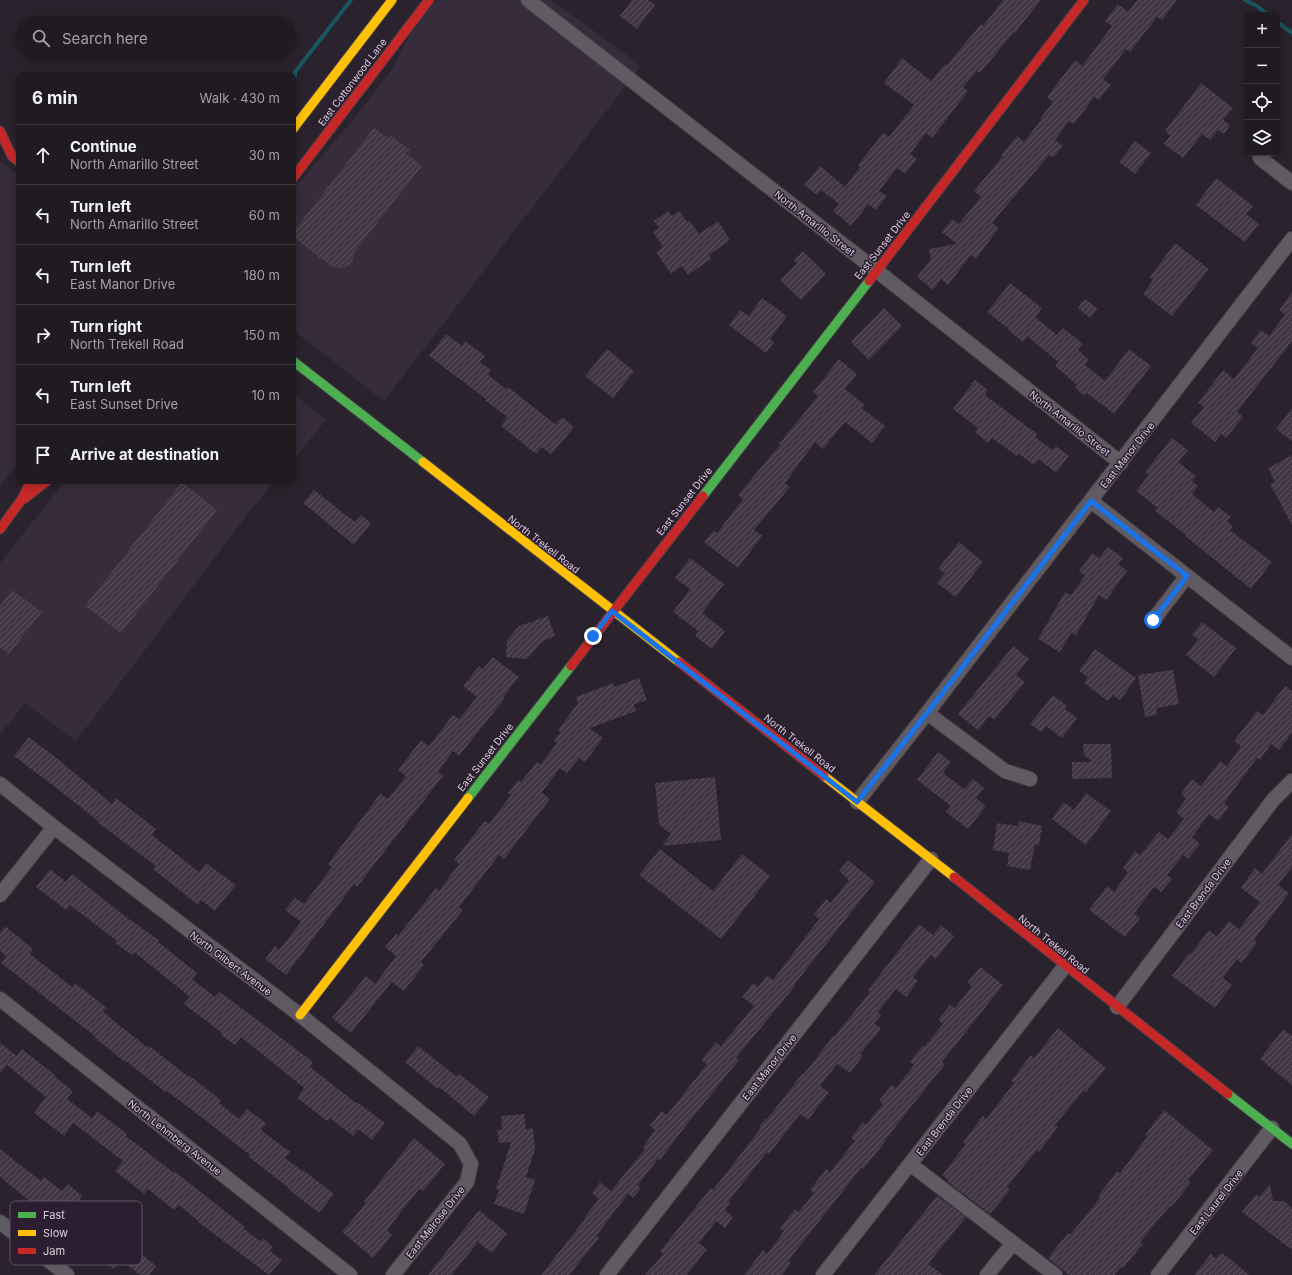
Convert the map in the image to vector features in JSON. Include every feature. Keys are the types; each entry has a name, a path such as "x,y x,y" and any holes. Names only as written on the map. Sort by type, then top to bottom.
{"main road":[{"name":"East Cottonwood Lane","path":"296,125 377,25 392,0"},
{"name":"East Cottonwood Lane","path":"296,174 394,39 429,0"},
{"name":"East Sunset Drive","path":"300,1015 877,271 1084,0"},
{"path":"0,130 13,133"},
{"path":"0,130 12,156 16,159"},
{"name":"North Trekell Road","path":"296,363 1272,1128 1290,1137"},
{"path":"0,529 22,499 30,484"},
{"path":"22,499 43,484"}],"street":[{"name":"North Amarillo Street","path":"528,0 1121,463"},
{"path":"1260,158 1292,183"},
{"name":"East Manor Drive","path":"857,802 1121,463 1292,239"},
{"path":"1091,501 1292,658"},
{"path":"1153,620 1187,576"},
{"path":"927,713 1005,771 1030,779"},
{"name":"East Brenda Drive","path":"1117,1007 1273,800 1292,781"},
{"name":"North Gilbert Avenue","path":"0,784 300,1015 460,1144"},
{"path":"0,895 54,827"},
{"name":"East Manor Drive","path":"607,1275 931,860"},
{"name":"East Brenda Drive","path":"823,1275 1065,966"},
{"name":"North Lehmberg Avenue","path":"0,999 350,1275"},
{"name":"East Laurel Drive","path":"1158,1275 1272,1128"},
{"name":"East Melrose Drive","path":"393,1275 466,1182 471,1164 460,1144"},
{"path":"910,1164 1055,1275"},
{"path":"0,1222 10,1230"},
{"path":"987,1275 1013,1243"},
{"path":"54,1265 67,1275"}],"shaded area":[{"path":"436,0 551,0 630,57 640,67 384,401 296,332 296,186 353,120 390,72 412,31"},
{"path":"0,161 16,173 16,466 0,486"},
{"path":"296,395 326,420 296,456"},
{"path":"63,484 272,484 250,511 76,741 25,703 0,735 0,563"}],"building":[{"path":"632,0 648,0 655,5 637,29 620,16"},
{"path":"1003,0 1041,0 1015,33 1014,32 980,73 977,71 963,87 968,91 932,138 926,133 910,154 917,159 905,174 897,168 879,191 887,196 876,210 868,204 851,226 833,211 839,204 821,190 817,195 804,185 820,166 845,187 860,167 858,165 883,133 889,137 914,105 884,83 902,58 931,81 945,64 947,65 981,24 983,26"},
{"path":"1137,0 1177,0 1162,20 1157,17 1130,52 1126,49 1103,79 1111,85 1099,100 1094,97 1074,124 1069,121 1055,140 1063,146 1053,158 1049,155 992,223 999,228 976,259 971,255 948,285 941,279 933,290 917,277 931,259 929,249 957,244 942,232 952,219 959,224 981,197 974,191 1003,156 1001,155 1017,136 1024,142 1041,120 1040,119 1053,102 1047,97 1075,60 1082,66 1112,26 1105,21 1118,4 1128,12"},
{"path":"1201,83 1233,108 1223,120 1230,125 1224,134 1218,130 1210,140 1202,134 1183,158 1164,144 1170,136 1165,131"},
{"path":"374,128 388,138 390,135 410,150 405,153 422,166 355,251 352,263 341,269 331,266 296,239 296,228"},
{"path":"1135,141 1151,153 1135,174 1119,162"},
{"path":"1216,178 1253,206 1246,214 1259,224 1245,242 1196,205"},
{"path":"668,211 672,216 679,211 688,223 690,221 699,234 718,221 730,240 709,255 711,259 688,275 682,266 671,274 656,252 663,247 653,232 659,228 654,221"},
{"path":"1175,243 1209,269 1172,316 1143,294 1153,280 1150,277"},
{"path":"803,251 826,274 801,300 780,280 797,263 794,260"},
{"path":"1010,283 1042,308 1035,317 1057,335 1063,328 1083,344 1078,350 1089,360 1085,365 1105,381 1129,349 1151,366 1114,414 1087,393 1085,396 1075,388 1077,385 1055,366 1058,362 1027,336 1023,342 987,312"},
{"path":"1292,292 1292,341 1237,412 1243,417 1226,438 1221,434 1215,442 1191,423 1204,407 1198,403 1223,370 1234,379 1258,348 1251,343 1261,330 1269,336 1285,315 1279,310"},
{"path":"762,298 787,316 770,339 774,342 766,353 729,325 740,310 749,316"},
{"path":"1085,299 1098,309 1090,318 1078,308"},
{"path":"884,308 902,326 869,360 851,342"},
{"path":"446,334 462,346 465,341 485,356 480,362 491,370 488,375 506,389 508,387 555,424 562,417 574,427 551,455 542,447 536,454 501,426 507,417 485,400 486,399 429,356"},
{"path":"607,349 634,371 613,398 585,376"},
{"path":"839,359 857,374 845,389 865,405 862,408 885,426 872,443 845,422 823,449 815,442 785,483 790,487 754,530 762,536 738,568 704,542 714,530 717,533 743,499 738,495 780,445 779,444 818,396 813,392"},
{"path":"975,380 988,390 985,395 1037,434 1035,437 1052,450 1056,446 1069,456 1056,473 1039,459 1034,465 1019,454 1017,456 992,438 988,443 975,432 978,428 953,409"},
{"path":"1292,408 1292,441 1276,429"},
{"path":"1172,438 1188,450 1178,462 1196,476 1192,481 1198,486 1192,494 1214,512 1218,507 1231,517 1227,521 1233,527 1230,530 1272,562 1251,589 1155,511 1158,508 1136,491 1149,475 1145,472"},
{"path":"1292,455 1292,525 1270,484 1275,482 1268,468"},
{"path":"180,484 184,484 217,510 121,633 85,606"},
{"path":"314,490 355,522 361,515 371,523 354,545 303,503"},
{"path":"959,542 983,562 956,597 937,583 945,573 938,569"},
{"path":"1108,547 1123,558 1118,564 1127,571 1106,600 1099,595 1076,635 1071,633 1060,652 1038,639 1065,592 1071,595 1085,576 1079,571 1092,553 1099,558"},
{"path":"690,558 724,584 702,613 725,631 712,649 695,636 698,631 673,612 690,589 675,578"},
{"path":"12,590 42,612 9,654 0,647 0,606"},
{"path":"548,616 555,636 543,641 527,659 506,657 507,640 519,626"},
{"path":"1202,622 1236,648 1214,677 1186,655 1198,639 1192,635"},
{"path":"1013,646 1029,659 1016,675 1025,682 994,720 989,716 978,730 958,714"},
{"path":"1095,649 1136,678 1120,700 1113,695 1108,701 1084,683 1088,677 1079,671"},
{"path":"493,657 519,677 503,697 505,698 459,756 453,751 438,772 443,776 357,887 354,884 286,975 265,959 275,946 279,950 301,922 285,910 295,898 304,904 332,867 328,864 380,794 388,799 406,776 398,770 421,740 429,746 453,715 459,719 477,697 463,686 479,666 483,669"},
{"path":"1173,670 1179,704 1156,708 1157,715 1145,717 1138,675"},
{"path":"639,678 647,700 634,704 636,711 590,728 603,738 585,762 579,758 567,773 560,768 542,792 550,799 504,859 499,855 459,907 463,910 421,962 424,965 404,991 392,982 351,1033 332,1018 366,976 375,984 396,956 385,947 396,934 398,936 436,888 439,891 459,864 454,860 485,821 489,824 511,795 508,793 518,780 521,782 537,762 541,764 557,743 554,741 561,732 558,730 578,703 576,697 613,683 614,687"},
{"path":"1285,686 1292,691 1292,733 1279,750 1271,744 1260,760 1257,758 1224,803 1229,807 1218,821 1209,814 1192,837 1200,844 1188,859 1183,855 1167,875 1172,879 1161,892 1154,887 1134,914 1140,918 1125,937 1089,910 1107,886 1114,892 1128,872 1123,868 1135,851 1140,855 1159,832 1168,839 1184,819 1176,812 1186,799 1181,794 1192,779 1201,786 1220,761 1227,766 1241,746 1234,741 1257,711 1263,715"},
{"path":"1053,695 1067,706 1065,709 1077,718 1062,738 1046,726 1041,732 1030,724"},
{"path":"29,737 112,804 116,798 156,829 152,835 199,872 206,863 236,885 215,911 201,900 198,905 153,869 156,866 97,822 98,821 14,756"},
{"path":"1083,744 1111,744 1112,778 1072,779 1072,762 1092,762 1084,755"},
{"path":"938,752 951,762 943,773 964,789 973,779 984,788 976,798 986,806 968,829 946,812 951,806 917,780"},
{"path":"715,777 721,840 662,846 671,834 659,825 655,783"},
{"path":"1086,793 1111,811 1086,845 1052,819 1064,802 1074,810"},
{"path":"1019,821 1042,826 1039,845 1035,844 1030,870 1007,866 1009,853 993,850 997,823 1018,826"},
{"path":"1292,834 1292,867 1278,885 1289,893 1254,940 1257,943 1241,963 1237,959 1223,978 1232,985 1215,1008 1172,976 1209,930 1217,937 1229,921 1239,929 1260,902 1241,888 1255,868 1262,874"},
{"path":"660,849 713,891 742,854 770,876 721,939 639,875"},
{"path":"848,860 875,882 794,985 795,986 736,1058 739,1060 660,1160 658,1159 638,1185 641,1188 633,1198 628,1194 596,1236 599,1238 569,1275 541,1275 599,1199 592,1193 600,1182 611,1191 645,1149 643,1147 655,1130 650,1126 661,1111 667,1115 707,1064 701,1060 716,1042 721,1046 754,1006 742,997 753,983 758,987 767,976 773,980 819,919 814,915 826,899 831,903 849,880 839,871"},
{"path":"50,869 66,882 72,874 126,917 159,940 158,942 197,973 192,979 215,997 220,992 313,1062 310,1067 356,1103 357,1102 385,1123 372,1140 358,1129 353,1136 330,1118 327,1121 297,1098 304,1088 241,1037 235,1045 221,1035 222,1033 184,1004 190,997 134,952 132,955 115,943 117,941 70,905 66,910 36,887"},
{"path":"919,924 933,935 941,925 954,936 936,959 931,955 913,977 918,981 906,997 896,989 878,1012 881,1015 874,1023 881,1029 860,1054 863,1056 850,1073 837,1064 820,1086 829,1092 808,1120 800,1114 769,1154 767,1152 728,1202 730,1203 725,1210 733,1217 725,1228 716,1221 699,1243 707,1249 687,1275 645,1275 663,1254 660,1251 711,1188 713,1190 761,1128 759,1127 766,1118 767,1119 870,992 868,990"},
{"path":"5,926 33,949 30,954 72,987 75,983 107,1008 103,1012 148,1048 149,1046 221,1100 219,1103 239,1119 247,1109 266,1123 261,1130 290,1152 285,1158 334,1194 319,1213 249,1157 250,1155 167,1091 165,1092 126,1061 125,1062 95,1038 96,1037 1,963 6,956 0,951 0,933"},
{"path":"980,967 1003,985 942,1062 945,1064 885,1140 886,1141 863,1169 861,1168 788,1261 791,1263 782,1275 744,1275 763,1250 767,1254 784,1231 780,1228 795,1209 799,1212 814,1193 810,1190 826,1169 830,1172 855,1141 851,1138 863,1122 866,1125 883,1104 879,1101 891,1085 896,1088 914,1065 910,1062 922,1046 924,1047 943,1024 938,1020 950,1005 955,1008 972,986 967,983"},
{"path":"1058,1028 1106,1068 1086,1092 1084,1090 1055,1125 1058,1127 1039,1152 1037,1150 1007,1187 1010,1190 990,1214 948,1182 949,1181 942,1175 966,1144 963,1142 983,1116 986,1119 1014,1083 1011,1081 1031,1055 1034,1058"},
{"path":"1283,1029 1292,1036 1292,1085 1260,1059"},
{"path":"0,1043 17,1056 22,1049 73,1091 67,1099 92,1118 97,1111 127,1134 126,1136 174,1173 174,1171 244,1226 243,1228 260,1241 263,1238 273,1247 270,1251 282,1260 269,1275 198,1222 179,1205 174,1210 148,1189 144,1194 115,1171 123,1161 73,1123 64,1136 34,1113 46,1097 7,1065 0,1073"},
{"path":"418,1046 457,1077 459,1074 489,1097 474,1116 439,1087 438,1089 405,1062"},
{"path":"1164,1110 1213,1150 1188,1180 1191,1183 1140,1242 1143,1244 1123,1268 1121,1267 1114,1275 1069,1275 1048,1258 1068,1233 1070,1235 1100,1198 1098,1196 1117,1171 1120,1173 1147,1137 1145,1135"},
{"path":"524,1114 526,1129 533,1128 535,1149 526,1177 535,1180 524,1214 494,1204 499,1190 496,1189 511,1142 499,1143 497,1130 502,1130 501,1116"},
{"path":"414,1138 445,1164 423,1191 419,1189 387,1230 392,1235 373,1258 342,1232 366,1203 364,1202"},
{"path":"0,1149 41,1181 44,1177 62,1191 68,1184 82,1196 78,1201 30,1201 0,1177"},
{"path":"1270,1184 1273,1201 1284,1201 1292,1208 1292,1250 1242,1212 1256,1194 1259,1197"},
{"path":"937,1196 966,1217 928,1264 943,1275 874,1275"},
{"path":"479,1210 507,1233 492,1253 478,1242 452,1275 428,1275"},
{"path":"1221,1253 1249,1275 1194,1275 1211,1254 1216,1259"},
{"path":"142,1254 156,1266 149,1275 140,1275 127,1265 142,1265"},
{"path":"109,1265 117,1265 114,1269"}],"waterway":[{"path":"295,72 351,0"},
{"path":"1245,0 1257,6 1264,12"},
{"path":"1280,24 1292,33"}],"traffic: fast":[{"path":"703,496 869,281"},
{"path":"296,363 423,462"},
{"path":"468,798 571,666"},
{"path":"1228,1094 1292,1144"}],"traffic: slow":[{"path":"296,125 392,0"},
{"path":"423,462 679,662"},
{"path":"824,776 954,877"},
{"path":"300,1015 468,798"}],"traffic: jam":[{"path":"296,174 429,0"},
{"path":"869,281 1084,0"},
{"path":"0,131 12,156 16,159"},
{"path":"0,529 22,499 30,484"},
{"path":"24,499 43,484"},
{"path":"571,666 703,496"},
{"path":"679,662 824,776"},
{"path":"954,877 1228,1094"}],"route":[{"path":"593,636 612,611 857,802 1091,501 1187,576 1153,620"}]}
